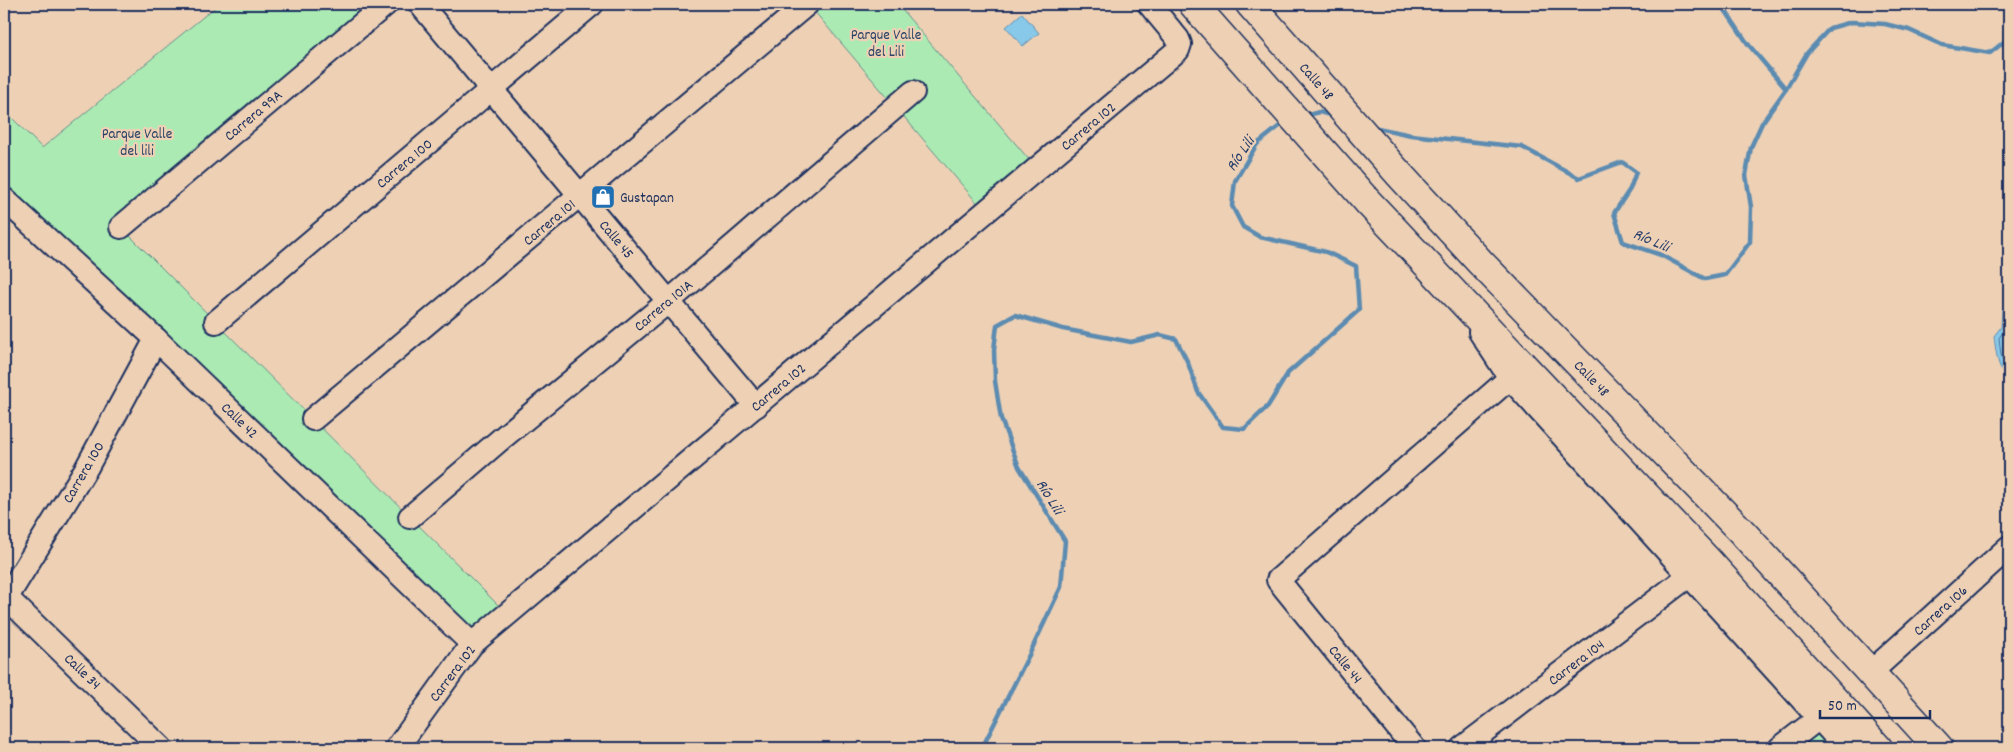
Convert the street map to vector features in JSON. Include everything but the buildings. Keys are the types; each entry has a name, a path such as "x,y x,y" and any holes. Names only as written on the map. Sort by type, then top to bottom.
{"main road":[{"path":"1193,4 1367,201 1708,561 1878,748"},
{"name":"Calle 48","path":"1250,4 1399,174 1480,262 1743,533 1939,748"}],"street":[{"name":"Carrera 99A","path":"121,227 386,4"},
{"name":"Calle 45","path":"420,4 756,406"},
{"name":"Carrera 100","path":"216,322 592,4"},
{"name":"Carrera 101","path":"313,419 807,4"},
{"name":"Carrera 102","path":"397,748 472,644 1178,50 1180,44 1178,39 1149,4"},
{"name":"Carrera 101A","path":"410,517 668,301 913,92"},
{"name":"Calle 42","path":"4,199 156,339 472,644"},
{"path":"1452,291 1510,378 1846,748"},
{"name":"Carrera 100","path":"5,598 87,468 156,339"},
{"name":"Calle 44","path":"1414,748 1278,580 1510,378"},
{"name":"Carrera 106","path":"1871,672 2009,547"},
{"name":"Carrera 104","path":"1462,748 1690,575"},
{"name":"Calle 34","path":"5,598 160,748"},
{"path":"1780,748 1819,718"}],"green space":[{"name":"Parque Valle del lili","path":"219,4 386,4 121,227 507,614 472,644 4,199 4,110 42,148"},
{"name":"Parque Valle del Lili","path":"808,4 897,4 1037,169 985,212"},
{"path":"1819,718 1846,748 1780,748"}],"water":[{"path":"1022,13 1039,33 1023,46 1006,27"},
{"path":"2009,304 2009,383 2000,367 1994,336 2001,327 2002,309"}],"waterway":[{"path":"1721,4 1748,44 1786,89"},
{"name":"Río Lili","path":"1373,127 1411,135 1522,147 1579,178 1622,162 1636,172 1630,189 1614,213 1623,242 1661,255 1705,279 1725,275 1750,242 1751,207 1746,175 1751,147 1762,123 1786,89 1807,53 1830,28 1852,22 1885,24 1909,30 1942,45 1990,53 2009,38"},
{"name":"Río Lili","path":"1305,116 1319,112 1334,116"},
{"name":"Río Lili","path":"982,748 1061,587 1065,541 1019,467 1001,419 995,381 994,350 997,325 1015,315 1063,329 1131,342 1160,335 1176,339 1188,363 1198,392 1223,427 1244,429 1268,406 1288,373 1359,310 1356,266 1326,252 1260,237 1243,227 1232,206 1235,181 1257,144 1286,121"}],"place":[{"name":"Gustapan","path":"603,197"}]}
